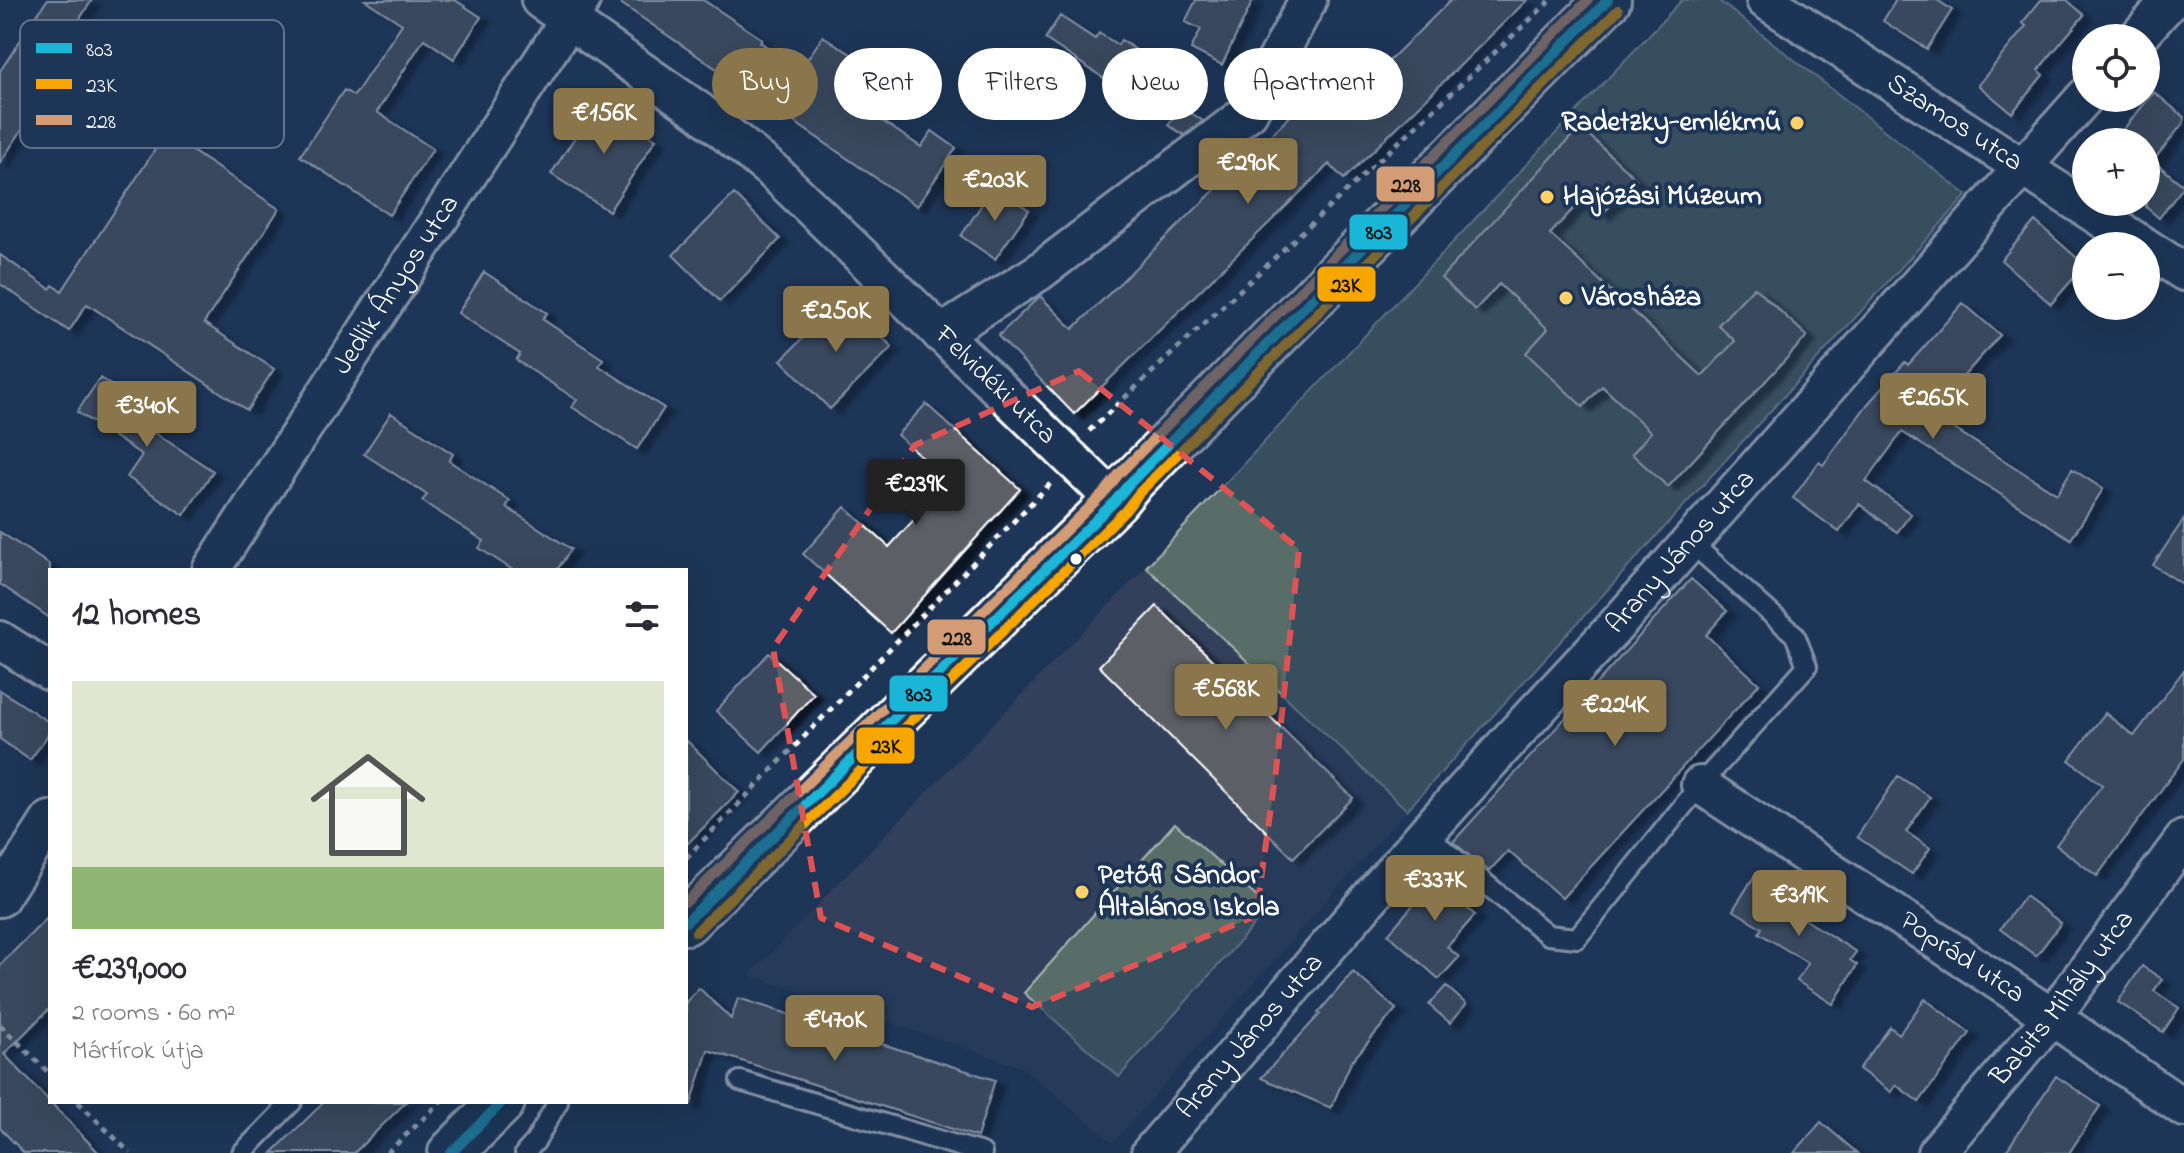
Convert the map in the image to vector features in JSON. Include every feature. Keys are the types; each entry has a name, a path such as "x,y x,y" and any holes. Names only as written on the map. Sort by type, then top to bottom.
{"main road":[{"path":"688,920 1115,501 1608,0"},
{"path":"451,1153 500,1104"}],"street":[{"path":"941,334 1039,272 1249,112 1308,0"},
{"name":"Szamos utca","path":"1765,0 2123,232"},
{"path":"2150,24 2171,0"},
{"name":"Felvidéki utca","path":"564,6 775,173 1115,501"},
{"name":"Jedlik Ányos utca","path":"212,568 564,6"},
{"name":"Arany János utca","path":"1150,1153 1425,834 1611,631 2072,112"},
{"name":"Szamos utca","path":"2160,256 2184,272"},
{"path":"0,640 48,671"},
{"name":"Poprád utca","path":"1700,785 2052,1017 2184,1108"},
{"path":"0,898 48,823"},
{"name":"Babits Mihály utca","path":"1936,1153 2052,1017 2184,839"}],"lane":[{"path":"1425,834 1548,935 1577,938 1700,785 1807,666 1795,635 1689,541"},
{"path":"740,1081 982,1153"},
{"path":"242,1153 290,1104"},
{"path":"525,1153 557,1104"}],"path":[{"path":"688,856 1072,460 1080,439 1551,0"},
{"path":"0,1025 48,1072"},
{"path":"80,1104 130,1153"},
{"path":"387,1153 439,1104"}],"highlighted area":[{"path":"1079,371 1299,549 1276,770 1256,916 1032,1007 821,918 773,648 915,445"}],"shaded area":[{"name":"Petőfi Sándor Általános Iskola","path":"1146,567 1407,810 1113,1143 1023,1068 749,975"}],"green space":[{"path":"1682,0 1718,0 1967,195 1407,810 1146,567"},
{"path":"1175,823 1269,908 1119,1077 1024,993"}],"building":[{"path":"47,0 92,0 79,20 34,20"},
{"path":"365,0 455,0 481,17 454,59 424,39 377,112 433,149 389,215 300,156 344,90 354,96 402,24"},
{"path":"616,0 703,0 762,39 760,42 769,48 712,48 712,66"},
{"path":"1196,0 1253,0 1230,48 1224,48 1222,65 1208,58 1208,48 1192,48 1201,29 1185,22"},
{"path":"1451,0 1527,0 1344,179 1329,164 1074,414 998,336 1040,296 1073,329 1286,120 1403,120 1402,48"},
{"path":"1896,0 1937,0 1952,10 1927,49 1883,21"},
{"path":"2041,0 2067,0 2084,15 2076,24 2072,24 2072,29 2038,70 2043,75 2012,113 1978,85 2026,26 2022,23"},
{"path":"1060,16 1095,39 1099,33 1118,45 1121,40 1133,48 1102,48 1102,77 1086,66 1086,48 1058,48 1045,39"},
{"path":"823,36 841,48 834,48 834,120 881,120 921,147 932,131 956,148 917,206 791,120 818,120 818,48 815,48"},
{"path":"20,41 20,133 0,163 0,71"},
{"path":"2160,97 2184,117 2184,122 2160,152 2160,128 2124,128 2138,112 2160,112"},
{"path":"598,102 656,139 609,211 551,174"},
{"path":"1171,120 1203,121 1184,135 1168,125"},
{"name":"Városháza","path":"1580,127 1636,179 1601,215 1583,198 1550,234 1702,376 1735,341 1718,325 1754,287 1807,336 1668,487 1632,454 1651,432 1602,386 1583,407 1526,353 1548,329 1499,284 1475,310 1441,278"},
{"path":"156,148 190,148 279,209 204,323 274,369 247,410 87,304 69,331 0,284 0,255 50,289 53,285 62,291"},
{"path":"2160,167 2184,186 2159,218 2157,216 2160,216"},
{"path":"994,186 1029,210 995,259 961,236"},
{"path":"734,194 780,239 720,301 673,255"},
{"path":"2035,221 2072,254 2072,280 2051,304 2001,260"},
{"path":"484,272 547,313 542,319 603,359 599,366 664,408 637,449 572,407 577,400 516,360 520,354 458,313"},
{"path":"843,298 892,347 830,409 781,360"},
{"path":"1963,303 2000,335 1945,397 1958,408 1945,423 2057,494 2072,469 2103,489 2071,539 1902,432 1866,481 1911,514 1897,532 1859,504 1839,532 1793,498 1819,462 1823,465 1867,405 1905,362 1908,365"},
{"path":"100,378 140,404 131,417 213,471 184,515 127,477 142,455 77,412"},
{"path":"926,404 1020,489 891,633 803,554 845,507 889,547 949,481 897,435"},
{"path":"391,413 453,454 449,461 510,501 506,507 571,549 558,568 510,568 479,548 484,541 422,501 427,495 364,454"},
{"path":"2184,519 2184,585 2153,565"},
{"path":"0,532 50,565 48,617 0,584"},
{"path":"1691,579 1727,611 1706,635 1759,684 1562,898 1508,851 1489,871 1453,842"},
{"path":"1157,606 1353,798 1293,858 1099,666"},
{"path":"769,653 814,694 761,752 716,711"},
{"path":"2184,670 2184,759 2097,876 2056,845 2102,785 2069,760 2105,713 2134,736"},
{"path":"0,690 48,722 48,735 30,760 0,739"},
{"path":"688,742 739,792 688,843"},
{"path":"1898,776 1930,797 1906,832 1930,848 1912,874 1857,837"},
{"path":"1446,867 1472,888 1460,902 1475,915 1447,947 1459,957 1439,979 1388,934"},
{"path":"1755,875 1801,904 1795,913 1856,952 1850,960 1857,965 1833,1004 1797,981 1808,963 1759,933 1762,928 1733,910"},
{"path":"2025,896 2061,923 2036,956 2000,929"},
{"path":"48,917 48,1010 4,1054 48,1100 48,1104 52,1104 99,1153 24,1153 0,1128 0,965"},
{"path":"2142,966 2162,979 2154,991 2179,1008 2163,1032 2118,1002"},
{"path":"1353,972 1396,1009 1351,1062 1331,1108 1261,1078 1320,1014"},
{"path":"1446,986 1466,1004 1450,1023 1429,1005"},
{"path":"699,988 731,1019 738,998 995,1080 977,1137 708,1050 691,1104 688,1104 688,1000"},
{"path":"1925,999 1970,1033 1919,1102 1896,1085 1891,1092 1859,1069 1890,1027 1899,1034"},
{"path":"2056,1076 2100,1106 2069,1153 2005,1153"},
{"path":"322,1104 404,1104 354,1153 272,1153"},
{"path":"1821,1122 1857,1153 1794,1153"}],"transit line":[{"name":"228","path":"688,900 1105,492 1119,474 1588,0"},
{"name":"803","path":"688,920 1115,501 1608,0"},
{"name":"23K","path":"696,932 1125,511 1139,493 1618,10"},
{"name":"803","path":"451,1153 500,1104"}],"place":[{"name":"Radetzky-emlékmű","path":"1797,123"},
{"name":"Hajózási Múzeum","path":"1547,197"},
{"name":"Városháza","path":"1566,298"},
{"name":"Petőfi Sándor Általános Iskola","path":"1082,892"}]}
